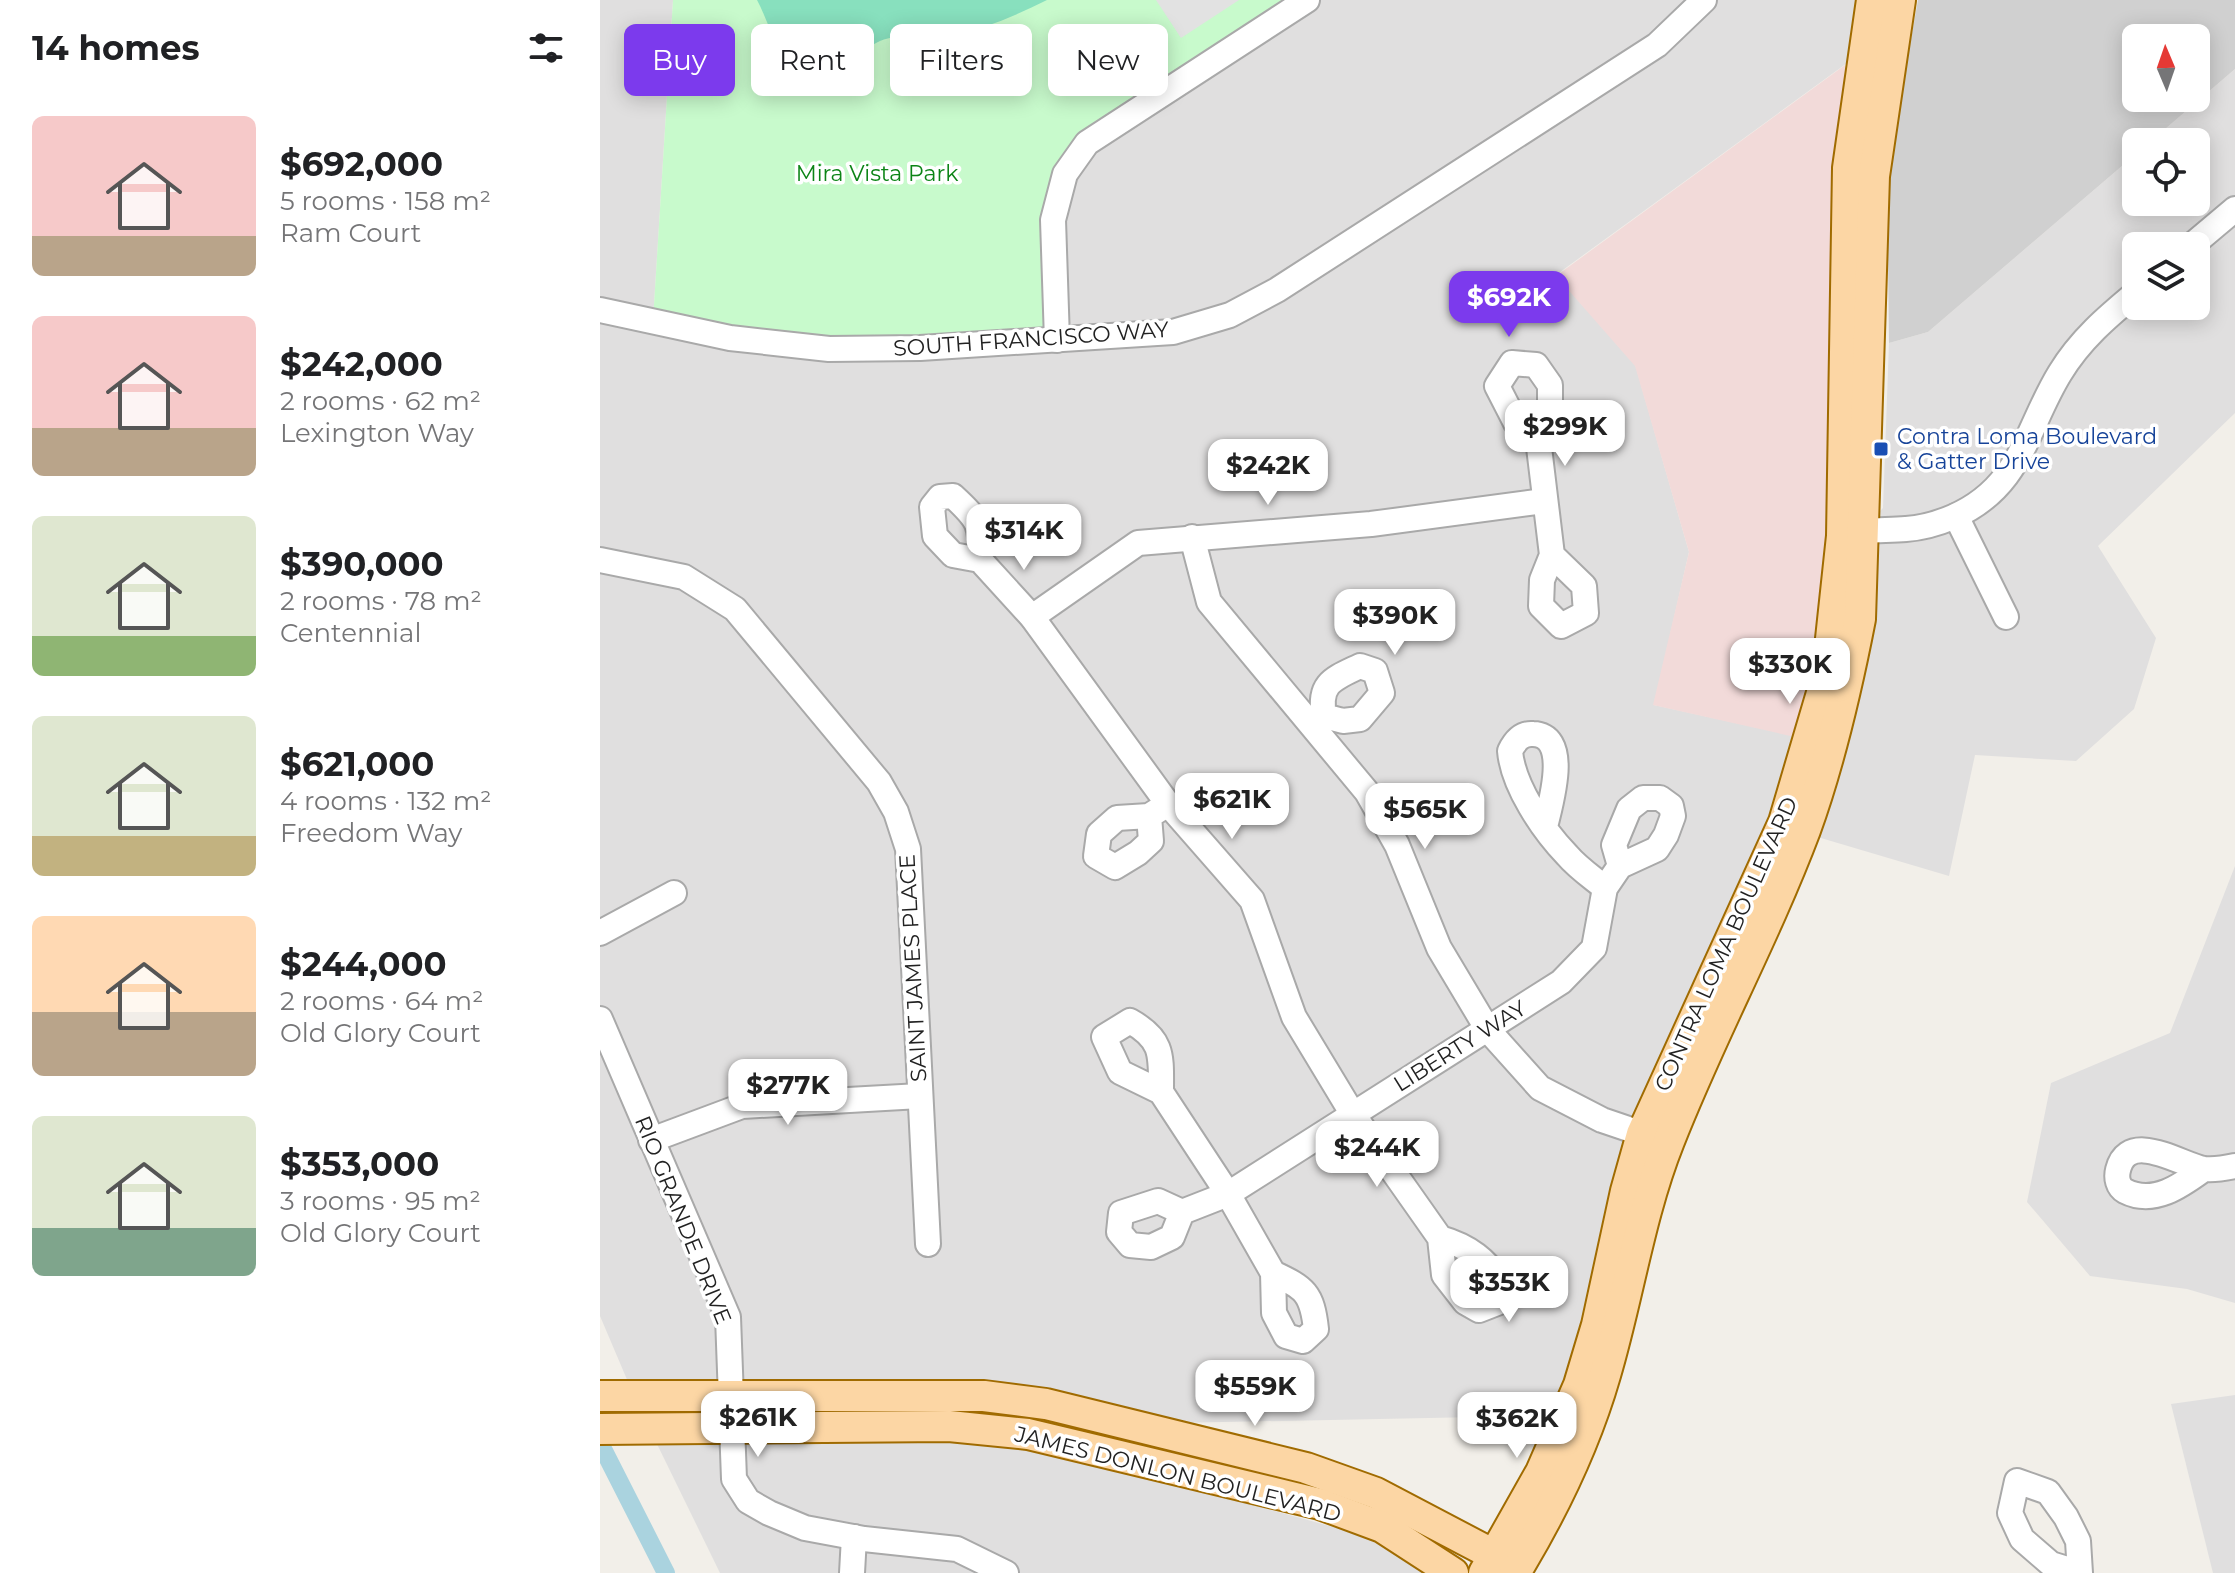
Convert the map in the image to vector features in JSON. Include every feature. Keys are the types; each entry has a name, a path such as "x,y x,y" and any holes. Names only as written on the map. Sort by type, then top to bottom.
{"main road":[{"name":"CONTRA LOMA BOULEVARD","path":"1508,1568 1562,1485 1595,1403 1605,1375 1634,1256 1655,1138 1804,833 1828,762 1848,684 1860,619 1852,532 1848,168 1872,0"},
{"name":"CONTRA LOMA BOULEVARD","path":"1852,532 1874,176 1900,0"},
{"name":"JAMES DONLON BOULEVARD","path":"603,1396 984,1396 1046,1404 1306,1468 1376,1493 1508,1568"},
{"name":"JAMES DONLON BOULEVARD","path":"611,1429 949,1426 1028,1434 1320,1504 1382,1527 1453,1573"}],"street":[{"path":"1057,340 1053,220 1065,174 1087,143 1307,0"},
{"name":"SOUTH FRANCISCO WAY","path":"600,310 730,338 829,349 920,348 1173,332 1230,315 1277,290 1657,45 1704,0"},
{"path":"2208,232 2235,209"},
{"path":"1852,532 1906,529 1956,516 1988,495 2023,452 2050,390 2072,355 2101,322 2122,305"},
{"path":"1538,439 1552,555"},
{"path":"1032,617 1138,543 1371,524 1544,501"},
{"path":"1956,516 2006,617"},
{"path":"1192,537 1209,602 1317,722 1367,792 1397,845 1439,948 1488,1030 1540,1088 1602,1120 1655,1138"},
{"name":"SAINT JAMES PLACE","path":"600,560 684,577 735,609 879,782 896,812 908,849 928,1244"},
{"path":"980,560 1032,617 1158,810 1252,900 1294,1017 1352,1113 1440,1238"},
{"path":"1545,827 1567,856 1605,888 1620,866"},
{"name":"LIBERTY WAY","path":"1182,1212 1228,1194 1561,982 1594,948 1605,888"},
{"path":"600,933 674,893"},
{"name":"RIO GRANDE DRIVE","path":"600,1019 728,1317 734,1479 748,1501 769,1513 805,1528 854,1537"},
{"path":"1161,1092 1228,1194 1273,1273"},
{"path":"651,1140 742,1106 920,1096"},
{"path":"2204,1169 2235,1166"},
{"path":"852,1573 854,1537 957,1549 1006,1573"}],"shaded area":[{"path":"600,0 673,0 672,24 624,24 624,96 667,96 653,321 1053,220 1087,143 1159,96 1168,96 1168,90 1307,0 1872,0 1865,50 1556,275 1635,364 1689,552 1654,705 1808,739 1579,1385 1532,1416 1124,1424 1046,1404 634,1396 600,1316"},
{"path":"1156,0 1239,0 1181,38"},
{"path":"1918,0 2235,0 2235,69 2210,90 2210,24 2122,24 2122,112 2185,112 2166,128 2122,128 2122,166 1928,332 1889,343 1887,172"},
{"path":"1845,65 1822,623 1795,737 1653,705 1689,552 1635,366 1556,276"},
{"path":"2235,69 2235,413 2098,546 2156,638 2134,709 2076,761 1975,755 1949,876 1804,833 1863,529 1883,508 1889,343 1928,332 2122,166 2122,216 2210,216 2210,128 2166,128 2185,112 2210,112 2210,90"},
{"path":"2235,866 2235,1303 2187,1289 2090,1276 2027,1202 2051,1083 2170,1033"},
{"path":"2235,1395 2235,1573 2213,1573 2171,1404"},
{"path":"971,1439 1027,1444 1363,1535 1430,1573 720,1573 656,1442"}],"green space":[{"name":"Mira Vista Park","path":"673,0 1307,0 1168,90 1168,24 1048,24 1048,96 1159,96 1087,143 1065,174 1057,340 920,348 653,321 667,96 735,96 735,24 672,24"},
{"path":"757,0 1047,0 990,24 890,24 890,38 874,44 874,24 768,24"}],"waterway":[{"path":"600,1443 666,1573"}],"place":[{"name":"Contra Loma Boulevard & Gatter Drive","path":"1881,449"}]}
